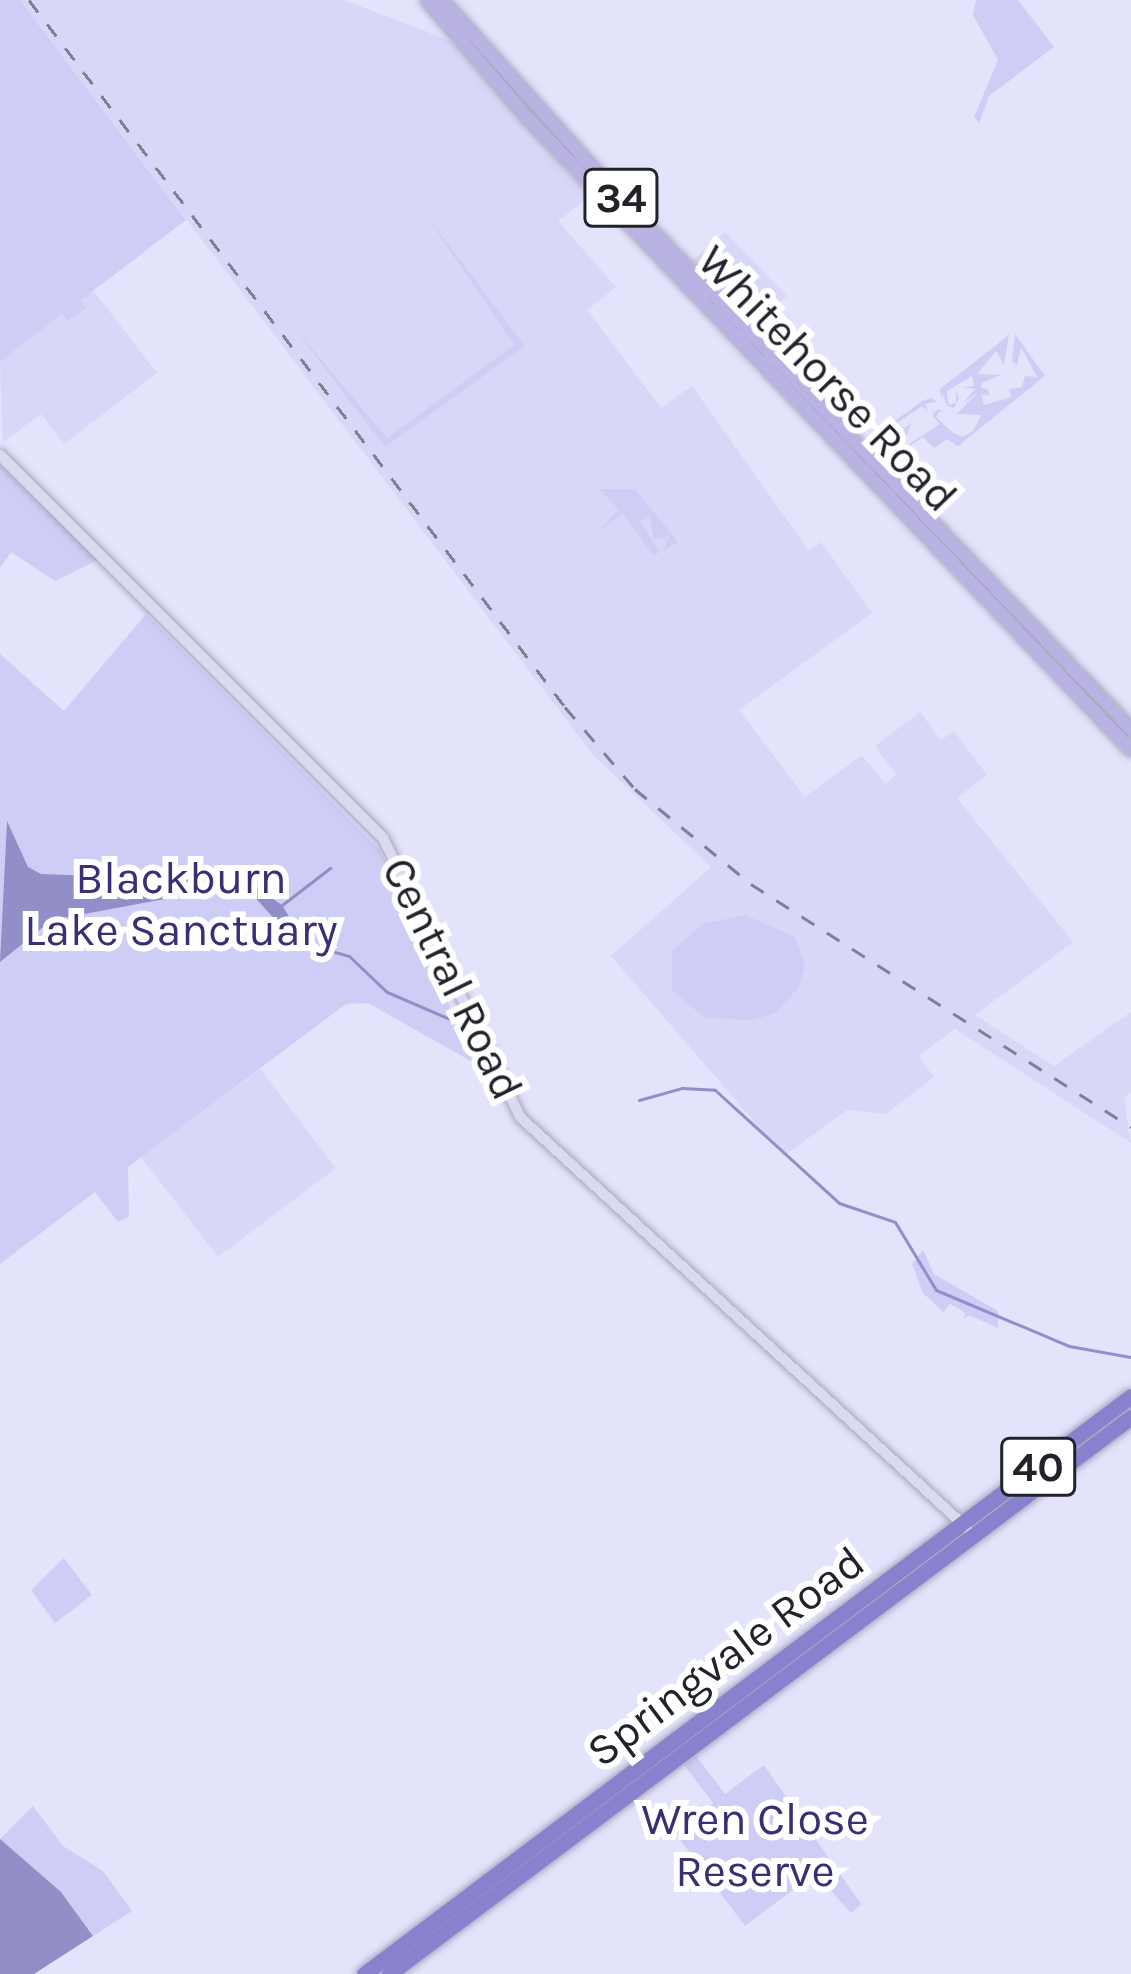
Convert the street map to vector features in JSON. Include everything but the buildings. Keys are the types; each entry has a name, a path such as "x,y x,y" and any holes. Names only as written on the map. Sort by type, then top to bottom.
{"highway":[{"name":"Springvale Road","path":"389,1974 968,1529 1131,1396"},
{"name":"Springvale Road","path":"364,1974 968,1529 1131,1417"}],"main road":[{"name":"Whitehorse Road","path":"427,0 1131,728"},
{"name":"Whitehorse Road","path":"444,2 473,46 1131,750"},
{"path":"444,2 444,20"},
{"path":"920,528 924,512"}],"street":[{"name":"Central Road","path":"0,455 382,838 495,1081 520,1117 968,1529"}],"shaded area":[{"path":"20,0 344,0 451,41 590,196 558,221 616,287 587,310 661,408 692,386 809,551 821,542 872,613 739,710 805,797 862,755 885,784 896,774 875,746 920,712 941,740 954,731 987,775 957,798 1073,942 975,1015 1054,1066 1131,1012 1131,1092 1124,1098 1131,1143 955,1029 918,1056 934,1077 886,1114 847,1110 784,1156 611,956 711,867 593,755"},
{"path":"725,232 787,296 754,320 692,261"},
{"path":"93,290 157,373 64,444 41,414 3,442 0,362"},
{"path":"7,821 28,867 41,874 248,882 282,905 305,943 294,941 252,894 213,890 52,920 0,962"},
{"path":"260,1069 336,1168 218,1257 141,1157"},
{"path":"0,1839 61,1892 93,1936 34,1974 0,1974"}],"green space":[{"path":"0,0 20,0 186,220 81,300 86,308 68,321 62,314 0,362"},
{"path":"976,0 1018,0 1054,47 989,96 979,123 974,117 998,60 973,15"},
{"path":"426,215 525,346 385,447 291,324 387,438 514,345"},
{"path":"1015,334 1045,376 958,446 947,439 934,448 923,437 904,450 911,460 905,464 868,441 931,398 937,402 925,404 928,412 922,406 893,426 900,432 911,423 903,448 940,424 932,415 938,409 952,416 940,411 936,417 952,432 963,437 973,431 981,415 957,414 978,392 963,403 975,389 963,387 974,386 972,376 947,391 948,405 956,403 956,392 959,398 954,408 947,406 943,395 941,398 940,389 1009,335 1004,365 996,351 977,374 1001,375 982,383 990,396 981,394 984,405 1011,397 1009,389 1022,387 1025,376 1037,377 1021,347 1017,365 1012,361"},
{"path":"0,465 99,559 55,581 11,552 0,568"},
{"path":"599,489 635,489 678,542 663,552 669,536 654,539 649,515 640,522 660,552 653,555 623,514 597,532 619,510"},
{"name":"Blackburn Lake Sanctuary","path":"146,614 380,850 476,1064 368,1003 346,1004 128,1167 129,1217 118,1222 95,1192 0,1264 0,654 64,711"},
{"path":"745,915 795,937 805,966 798,988 775,1013 753,1020 705,1018 672,990 672,951 703,924"},
{"path":"923,1250 934,1274 998,1311 998,1328 969,1315 963,1319 966,1313 950,1304 943,1312 923,1293 912,1264"},
{"path":"64,1558 92,1595 55,1623 31,1590"},
{"name":"Wren Close Reserve","path":"696,1756 725,1794 764,1765 861,1904 851,1913 815,1873 745,1926 675,1833 713,1803 684,1765"},
{"path":"33,1806 63,1846 103,1871 132,1911 93,1936 61,1892 34,1876 0,1839"}],"waterway":[{"path":"282,905 330,868"},
{"path":"305,943 349,956 387,992 452,1020"},
{"path":"639,1100 682,1088 715,1090 839,1203 895,1222 936,1290 1069,1346 1131,1357"}],"railway":[{"path":"29,0 565,707 635,789 751,884 1131,1127"}]}
